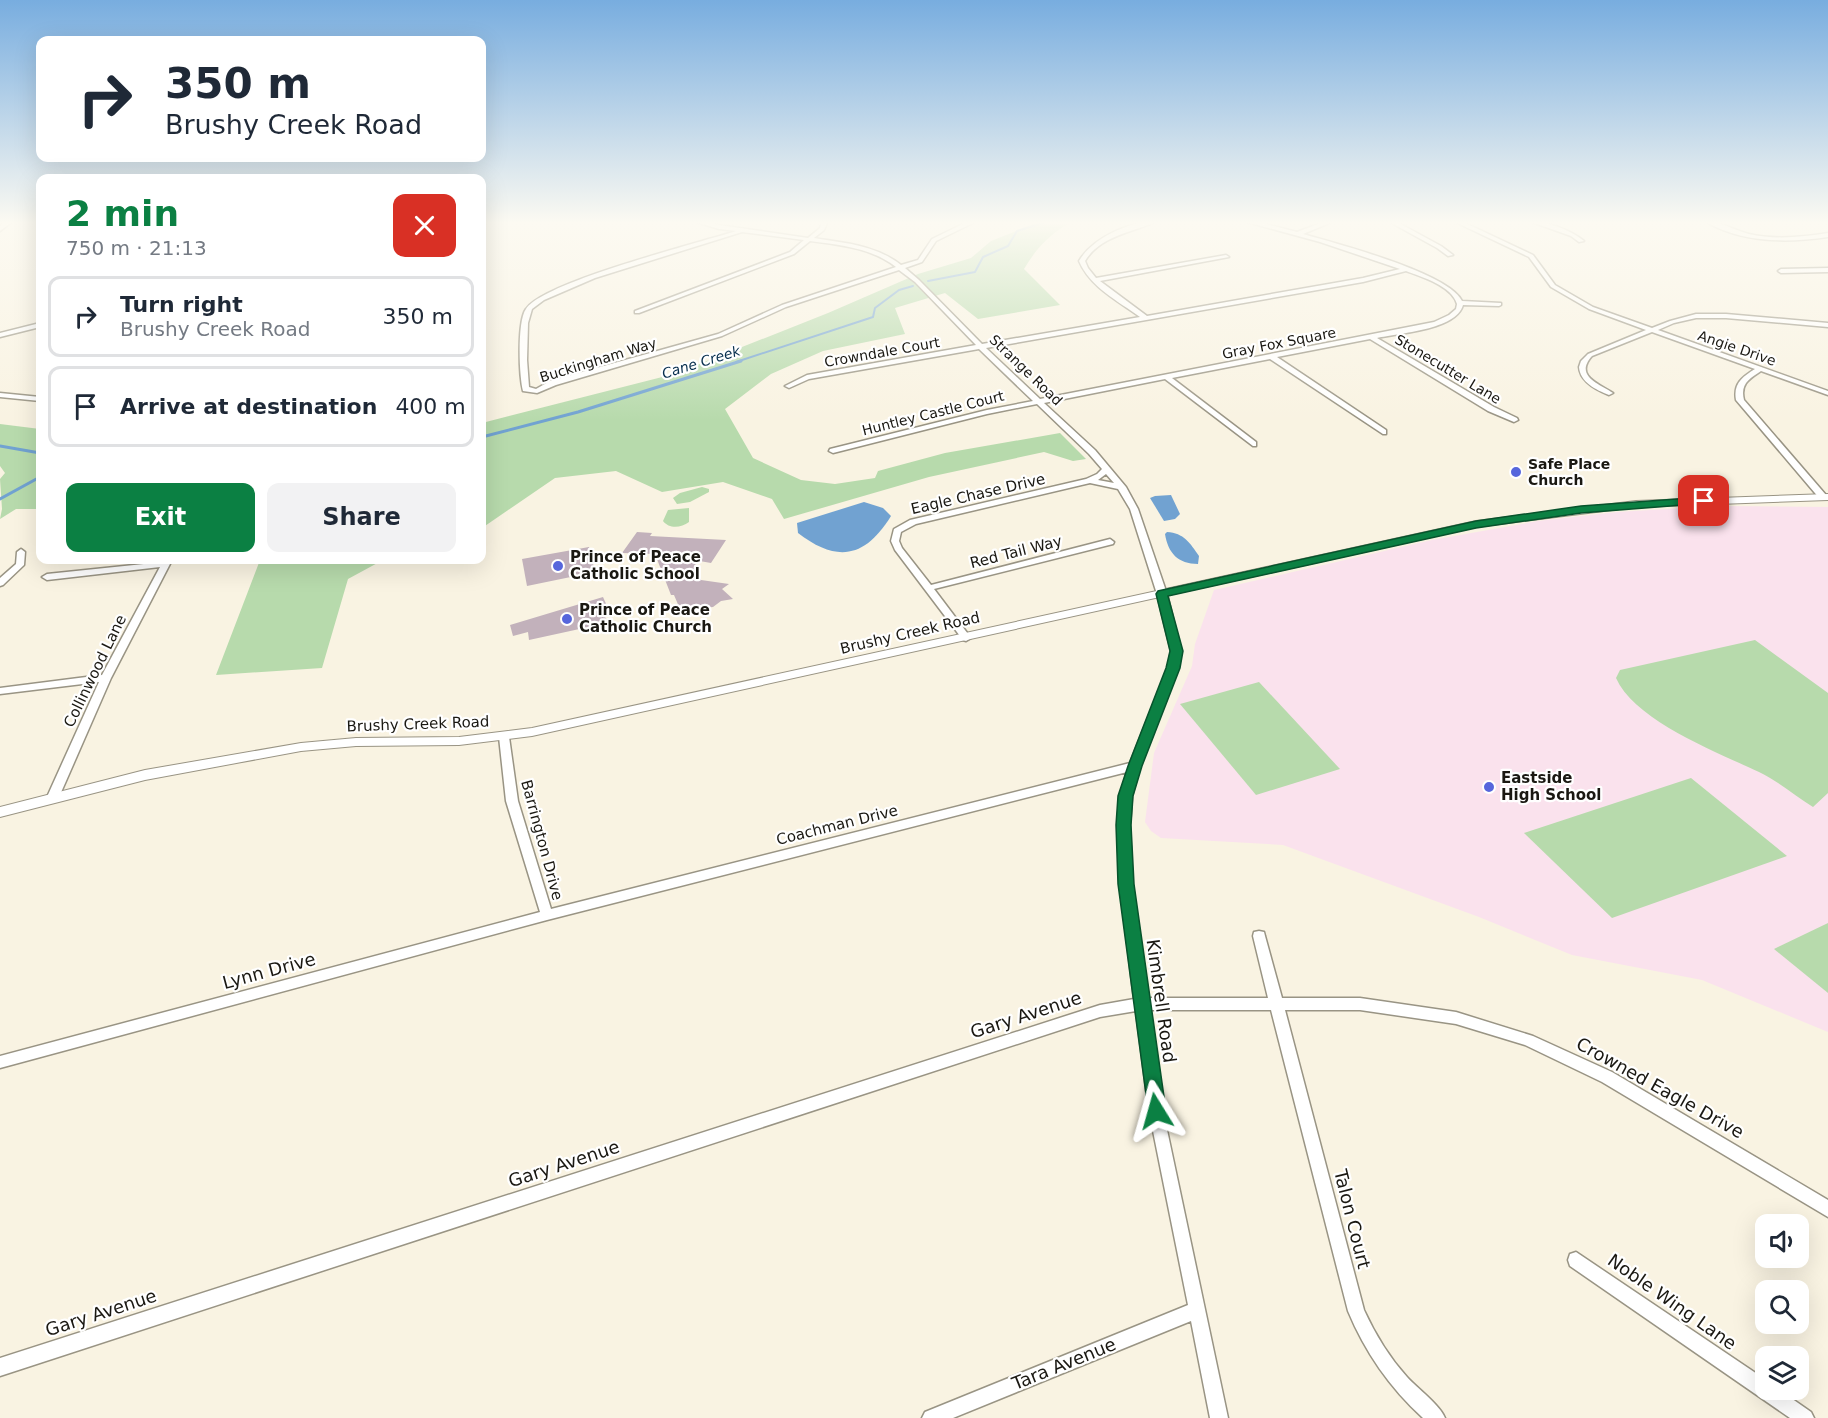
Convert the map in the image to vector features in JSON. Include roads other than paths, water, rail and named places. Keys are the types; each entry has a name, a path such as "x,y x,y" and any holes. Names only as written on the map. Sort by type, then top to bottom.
{"street":[{"name":"Buckingham Way","path":"567,287 535,302 525,315 525,389 537,391 553,383 720,335 784,306 840,287"},
{"path":"637,312 703,287"},
{"name":"Strange Road","path":"921,287 1107,468 1122,487 1134,509 1162,594"},
{"path":"1105,287 1146,318"},
{"name":"Crowndale Court","path":"789,386 807,377 1322,287"},
{"path":"1446,287 1455,294 1460,303 1499,304"},
{"name":"Angie Drive","path":"1555,287 1565,295 1650,330 1828,393"},
{"name":"Gray Fox Square","path":"1039,402 1446,321 1458,311 1460,303"},
{"path":"1609,393 1593,385 1583,375 1581,369 1584,361 1590,355 1680,319 1705,316 1828,325"},
{"path":"0,335 36,326"},
{"name":"Stonecutter Lane","path":"1371,337 1491,410 1514,420"},
{"path":"1272,357 1383,432"},
{"path":"1760,369 1740,384 1737,391 1740,400 1826,497"},
{"path":"1167,377 1253,444"},
{"path":"19,397 36,391"},
{"path":"0,395 36,399"},
{"name":"Huntley Castle Court","path":"832,451 1039,402"},
{"name":"Eagle Chase Drive","path":"966,638 895,541 900,528 913,522 1089,481 1100,476 1107,468"},
{"name":"Eagle Chase Drive","path":"1089,481 1122,487"},
{"name":"Brushy Creek Road","path":"0,812 145,774 301,747 504,737 966,638 1380,544 1538,515 1636,504 1826,497"},
{"name":"Red Tail Way","path":"929,588 1110,542"},
{"path":"0,583 20,565 21,552"},
{"path":"47,577 151,564"},
{"name":"Collinwood Lane","path":"52,797 106,678 166,564"},
{"name":"Kimbrell Road","path":"1162,594 1176,651 1173,668 1135,766 1126,796 1124,825 1126,884 1156,1111 1219,1418"},
{"path":"0,691 106,678"},
{"name":"Barrington Drive","path":"504,737 512,801 547,915"},
{"name":"Coachman Drive","path":"547,915 1135,766"},
{"name":"Lynn Drive","path":"0,1062 547,915"},
{"name":"Talon Court","path":"1259,936 1356,1311 1374,1348 1387,1368 1436,1418"},
{"name":"Crowned Eagle Drive","path":"1141,1004 1360,1004 1456,1018 1528,1040 1607,1077 1828,1209"},
{"name":"Gary Avenue","path":"0,1367 1100,1011 1141,1004"},
{"name":"Noble Wing Lane","path":"1575,1260 1805,1418"},
{"name":"Tara Avenue","path":"931,1418 1197,1310"}],"water":[{"path":"1171,495 1180,514 1175,519 1164,521 1150,498"},
{"path":"864,502 883,508 891,516 871,541 860,548 849,552 825,549 798,533 797,523"},
{"path":"1167,532 1178,534 1189,543 1199,556 1198,564 1180,560 1171,552 1166,541"}],"waterway":[{"name":"Cane Creek","path":"736,362 873,317 875,308 899,290 909,287"},
{"name":"Cane Creek","path":"486,436 578,412 741,361"},
{"path":"0,446 36,452"},
{"name":"Cane Creek","path":"0,499 36,479"}],"place":[{"name":"Safe Place Church","path":"1516,472"},
{"name":"Prince of Peace Catholic School","path":"558,566"},
{"name":"Prince of Peace Catholic Church","path":"567,619"},
{"name":"Eastside High School","path":"1489,787"}]}
